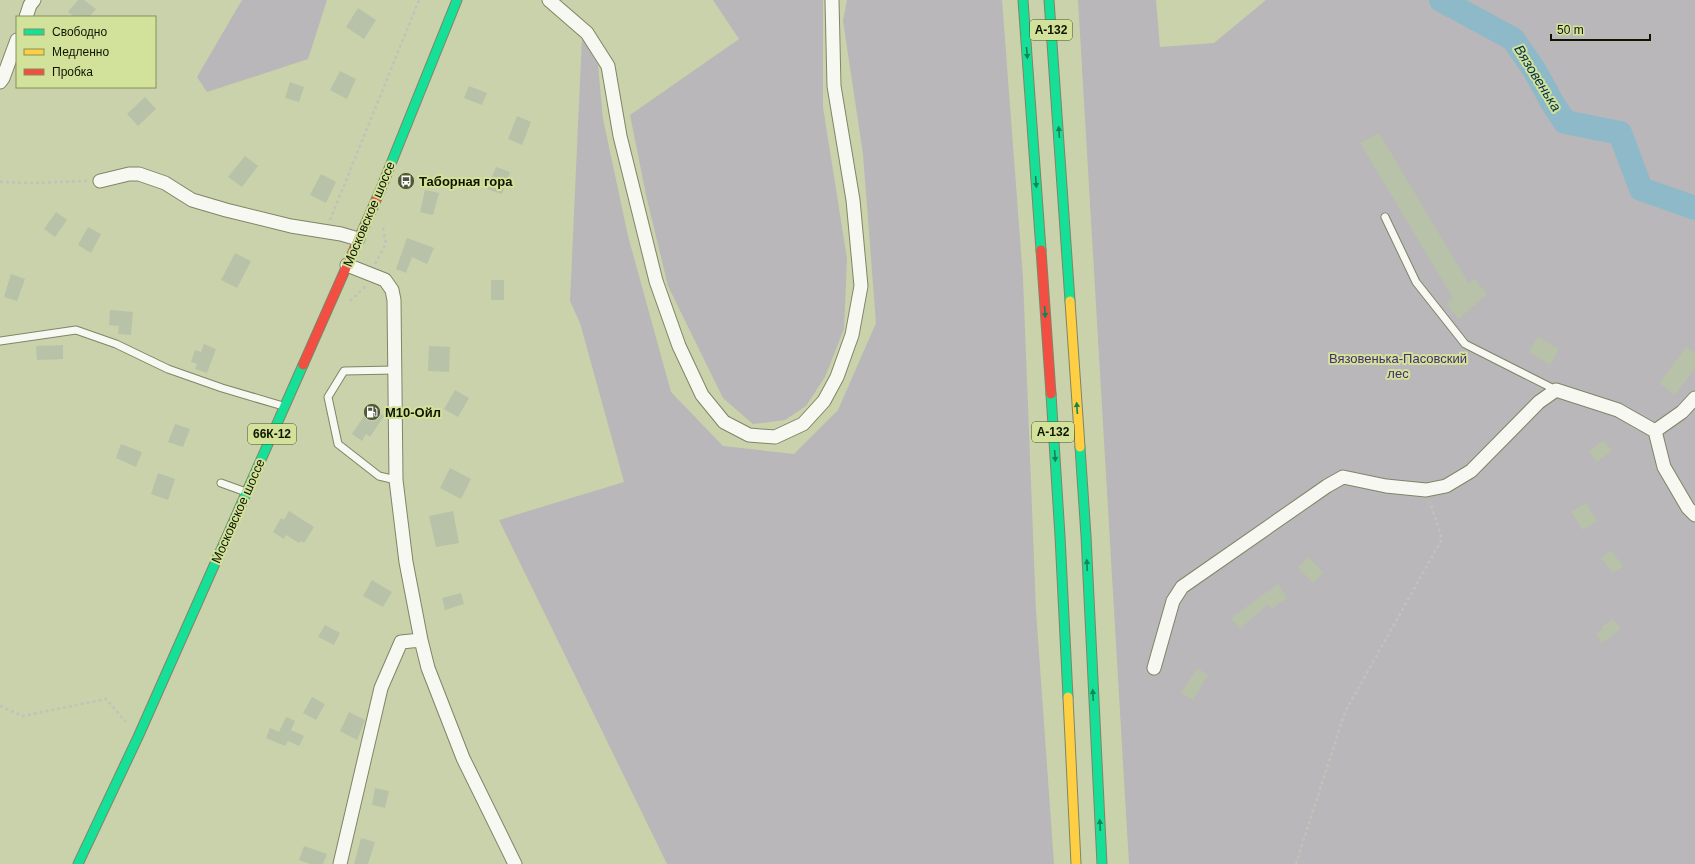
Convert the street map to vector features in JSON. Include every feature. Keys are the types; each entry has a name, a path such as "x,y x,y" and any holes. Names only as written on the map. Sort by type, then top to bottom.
{"main road":[{"name":"Московское шоссе","path":"78,864 138,737 347,265 407,125 456,0"},
{"name":"А-132","path":"1023,0 1060,536 1076,864"},
{"name":"А-132","path":"1049,0 1086,536 1102,864"}],"street":[{"path":"26,16 34,0"},
{"path":"549,0 587,33 608,66 620,136 656,281 679,346 702,395 724,422 749,436 775,437 804,424 824,401 837,377 852,335 861,286 853,200 834,86 832,0"},
{"path":"0,82 3,78 16,43"},
{"path":"100,181 129,174 139,174 165,182 192,200 291,226 341,234 358,239"},
{"path":"347,265 385,280 392,290 394,300 396,480 406,562 421,640 428,668 463,758 515,864"},
{"path":"1154,668 1173,601 1182,587 1327,486 1343,477 1386,486 1426,490 1446,486 1471,471 1539,402 1556,390 1618,410 1655,431 1664,466 1688,508 1695,515"},
{"path":"1655,431 1682,412 1695,398"},
{"path":"340,864 381,688 401,642 421,640"}],"lane":[{"path":"1385,217 1416,282 1465,344 1556,390"},
{"path":"0,340 76,330 116,344 168,369 222,388 284,406"},
{"path":"395,370 344,372 328,397 338,444 379,476 396,480"},
{"path":"221,483 246,492"}],"path":[{"path":"326,232 419,0"},
{"path":"0,182 32,183 100,181"},
{"path":"1296,864 1345,712 1442,539 1426,490"},
{"path":"0,706 23,716 106,699 138,737"}],"green space":[{"path":"242,0 327,0 308,59 207,92 197,77"},
{"path":"713,0 823,0 823,107 847,259 844,329 825,377 806,406 785,420 753,424 723,398 668,286 646,195 630,115 739,39"},
{"path":"847,0 1002,0 1023,278 1036,611 1054,864 667,864 499,520 624,482 580,323 570,301 582,38 598,65 603,119 628,236 671,392 723,446 794,454 838,410 876,323 863,154 843,21"},
{"name":"Вязовенька-Пасовский лес","path":"1078,0 1156,0 1160,47 1214,43 1266,0 1695,0 1695,864 1129,864"}],"building":[{"path":"78,0 84,0 96,9 90,16 74,16 68,12"},
{"path":"358,8 376,20 364,39 346,27"},
{"path":"340,71 356,79 347,99 330,90"},
{"path":"290,82 304,87 299,102 285,98"},
{"path":"469,86 487,93 482,105 464,98"},
{"path":"145,97 156,109 138,126 127,114"},
{"path":"517,116 531,122 522,145 508,139"},
{"path":"1379,133 1469,284 1474,279 1487,294 1459,319 1446,304 1453,298 1360,143"},
{"path":"245,156 258,166 242,187 228,177"},
{"path":"496,167 510,172 502,194 487,189"},
{"path":"321,174 336,182 326,203 310,195"},
{"path":"425,190 439,193 433,215 420,212"},
{"path":"56,212 67,220 55,237 44,229"},
{"path":"88,227 101,234 91,253 78,245"},
{"path":"407,238 434,248 427,264 412,257 406,273 396,269"},
{"path":"235,253 251,261 237,288 221,280"},
{"path":"11,274 25,279 17,301 4,297"},
{"path":"491,280 504,280 504,300 491,300"},
{"path":"110,310 133,312 131,335 118,334 119,326 109,325"},
{"path":"1538,337 1559,349 1550,365 1529,352"},
{"path":"204,344 216,349 207,373 195,369 197,364 191,362 195,350 201,352"},
{"path":"63,345 63,359 37,360 36,346"},
{"path":"429,346 450,347 449,372 428,371"},
{"path":"1686,347 1695,353 1695,368 1675,395 1659,383"},
{"path":"455,390 469,398 458,417 444,409"},
{"path":"370,407 384,416 370,437 366,434 362,441 352,434"},
{"path":"175,424 190,429 183,447 168,442"},
{"path":"1603,440 1612,450 1597,462 1589,452"},
{"path":"121,444 142,452 136,467 116,458"},
{"path":"450,468 471,479 461,499 440,488"},
{"path":"158,473 175,479 168,500 151,494"},
{"path":"1586,503 1597,521 1583,530 1571,512"},
{"path":"289,511 314,527 304,543 301,541 299,543 286,535 284,539 273,532 281,518 284,520"},
{"path":"453,511 459,543 436,547 429,516"},
{"path":"1611,550 1623,566 1613,573 1601,558"},
{"path":"1309,557 1323,573 1313,583 1298,567"},
{"path":"372,580 392,592 383,607 363,596"},
{"path":"1278,584 1287,598 1271,609 1268,604 1240,629 1231,618"},
{"path":"461,593 464,604 445,610 442,598"},
{"path":"1613,619 1621,629 1602,643 1596,634 1603,629 1602,627"},
{"path":"325,625 340,633 334,645 318,637"},
{"path":"1197,668 1208,675 1193,700 1181,693"},
{"path":"312,697 325,704 316,720 303,713"},
{"path":"349,712 365,720 357,740 340,731"},
{"path":"286,717 295,721 291,730 304,736 299,746 288,741 285,746 266,738 270,728 279,732"},
{"path":"375,788 389,791 385,808 372,805"},
{"path":"361,838 375,842 368,864 354,864"},
{"path":"304,846 327,854 323,864 310,864 299,860"}],"waterway":[{"name":"Вязовенька","path":"1441,0 1513,39 1535,71 1553,104 1565,122 1620,133 1641,189 1695,208"}],"traffic: fast":[{"path":"380,191 457,0"},
{"path":"1023,0 1041,250"},
{"path":"1049,0 1070,301"},
{"path":"78,864 138,737 303,365"},
{"path":"1051,394 1068,697"},
{"path":"1080,447 1086,536 1102,864"}],"traffic: slow":[{"path":"1070,301 1080,447"},
{"path":"1068,697 1076,864"}],"traffic: jam":[{"path":"303,365 380,191"},
{"path":"1041,250 1051,394"}],"place":[{"name":"Таборная гора","path":"406,181"},
{"name":"М10-Ойл","path":"372,412"}]}
